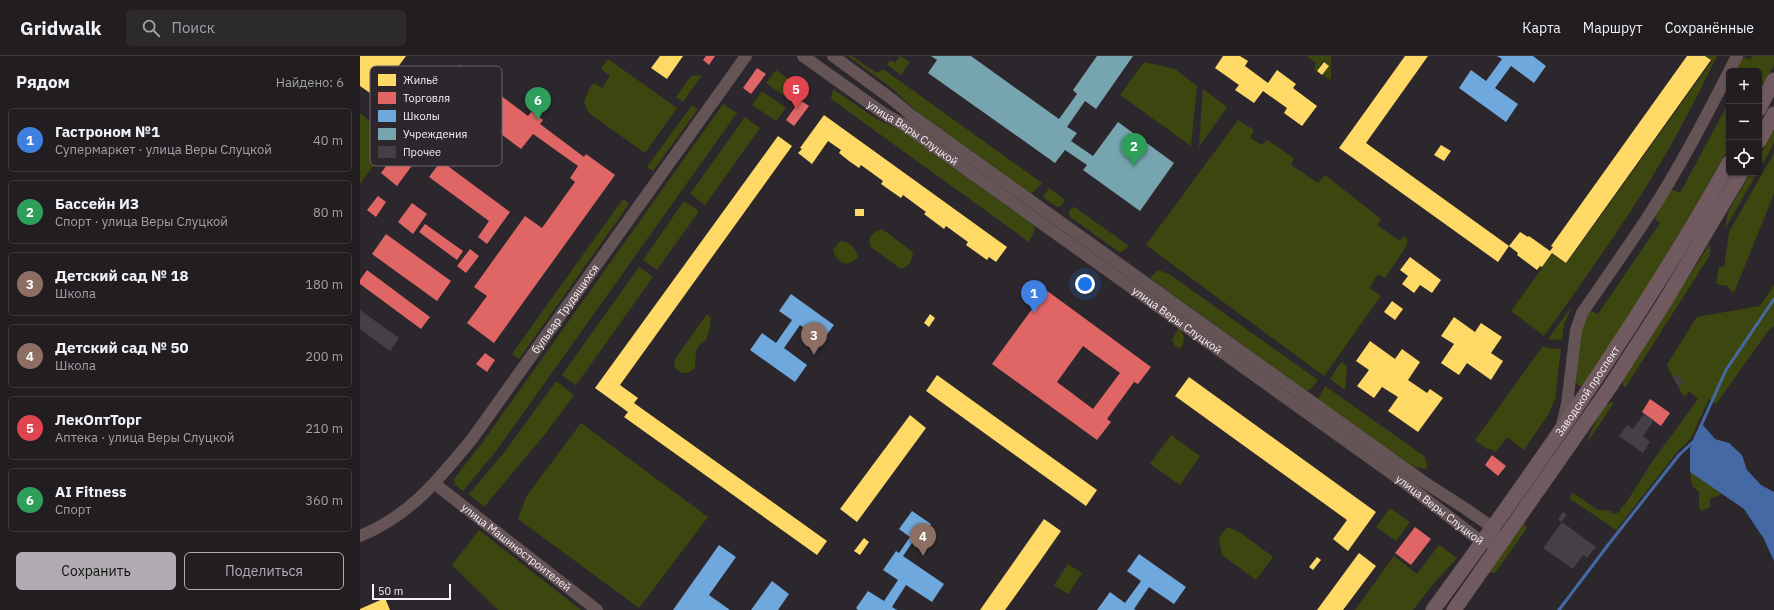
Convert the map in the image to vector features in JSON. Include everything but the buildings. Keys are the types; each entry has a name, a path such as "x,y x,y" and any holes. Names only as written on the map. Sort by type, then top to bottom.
{"main road":[{"path":"1762,104 1774,80"},
{"path":"1760,140 1774,114"},
{"name":"Заводской проспект","path":"1433,610 1560,432 1646,304 1726,168"},
{"name":"Заводской проспект","path":"1454,610 1610,387 1668,297 1739,176"}],"street":[{"name":"бульвар Трудящихся","path":"360,536 379,528 405,511 435,484 472,439 746,56"},
{"name":"улица Веры Слуцкой","path":"803,56 883,113 904,125 1046,226 1405,483 1482,542 1500,544"},
{"name":"улица Веры Слуцкой","path":"833,56 911,115 1136,277 1424,482 1466,508 1492,527 1500,544"},
{"path":"1560,432 1567,404 1576,330 1582,313 1647,218 1677,168 1706,117 1736,56"},
{"name":"улица Машиностроителей","path":"435,484 597,610"}],"green space":[{"path":"848,56 852,56 875,72 879,72 883,69 1042,183 1031,194 916,111 893,89"},
{"path":"900,56 910,62 901,75 887,65 890,60 895,63"},
{"path":"1307,56 1331,56 1331,80 1323,75 1329,65 1323,61 1316,71 1314,69 1316,63"},
{"path":"1706,56 1717,56 1661,162 1613,238 1544,336 1511,311 1552,254 1567,263 1712,61"},
{"path":"1752,56 1774,56 1774,65 1762,87 1762,68 1737,68 1742,58 1745,57 1750,60"},
{"path":"608,59 677,108 645,153 589,113 584,102 590,87 594,83 602,88 610,76 601,69"},
{"path":"1144,62 1175,69 1197,86 1191,146 1120,95"},
{"path":"776,70 800,87 790,100 766,83"},
{"path":"702,75 683,102 676,97 691,76"},
{"path":"833,89 878,120 899,129 1033,225 1035,229 1029,242 831,99"},
{"path":"1203,89 1227,107 1199,147"},
{"path":"762,91 786,108 776,121 752,105"},
{"path":"723,104 737,113 496,451 463,491 455,485 454,479 482,443"},
{"path":"692,105 698,109 653,171 647,167"},
{"path":"1726,108 1726,153 1636,306 1582,386 1579,386 1576,382 1579,344 1586,317 1591,311 1598,314 1660,223 1656,220 1655,216 1671,190 1680,193"},
{"path":"360,113 370,121 370,166 373,166 360,184"},
{"path":"745,117 760,128 705,205 690,194"},
{"path":"1238,120 1254,130 1250,138 1262,145 1267,140 1294,158 1291,165 1318,183 1325,175 1381,219 1377,225 1400,241 1404,236 1407,238 1407,245 1385,278 1378,274 1369,288 1381,296 1324,376 1146,245"},
{"path":"1774,130 1774,143 1762,165 1762,152"},
{"path":"1774,153 1774,194 1735,290 1732,293 1728,286 1716,284 1719,267 1724,267 1729,232"},
{"path":"1748,176 1755,176 1725,229 1728,212"},
{"path":"1049,188 1065,200 1060,207 1057,207 1043,197"},
{"path":"623,199 629,204 519,359 512,354"},
{"path":"684,201 699,211 657,270 643,260"},
{"path":"1072,207 1076,208 1129,246 1122,252 1118,251 1070,217 1069,212"},
{"path":"882,229 913,252 910,263 901,269 871,247 869,240 871,235"},
{"path":"840,241 849,244 854,248 858,257 854,261 850,263 843,263 837,258 833,250"},
{"path":"1710,244 1710,255 1625,388 1623,385 1623,380"},
{"path":"639,267 653,277 576,385 562,375"},
{"path":"1158,270 1169,274 1318,380 1312,388 1307,391 1150,278"},
{"path":"1774,285 1774,326 1768,331 1716,404 1709,399 1691,438 1678,451 1616,530 1569,498 1573,493 1598,510 1611,511 1612,514 1620,512 1620,509 1626,503 1652,462 1698,399 1689,391 1684,397 1678,387 1683,383 1679,375 1673,378 1667,365 1696,318 1760,306"},
{"path":"1572,306 1564,324 1562,340 1548,339"},
{"path":"707,314 711,318 709,332 705,341 700,344 696,351 695,368 688,373 682,373 674,367 675,359"},
{"path":"1179,328 1184,337 1183,344 1180,349 1175,346 1172,340"},
{"path":"1543,346 1547,348 1561,349 1555,399 1548,415 1524,450 1507,437 1496,452 1487,449 1475,440"},
{"path":"1341,362 1347,366 1345,390 1330,379"},
{"path":"556,381 574,395 546,433 484,507 469,494 507,449"},
{"path":"1325,386 1424,456 1427,463 1427,469 1414,467 1318,399"},
{"path":"1611,402 1614,403 1586,444 1603,409"},
{"path":"581,423 708,517 639,608 518,519 526,497"},
{"path":"1171,435 1200,456 1180,485 1150,464"},
{"path":"1690,472 1722,494 1710,499 1710,507 1701,511 1699,507 1699,492 1692,485"},
{"path":"1390,508 1410,522 1396,541 1376,527"},
{"path":"1524,523 1527,528 1495,573 1489,572"},
{"path":"1227,527 1241,533 1273,557 1256,580 1222,555 1219,538"},
{"path":"479,530 581,610 498,610 452,565"},
{"path":"1439,545 1457,558 1433,584 1413,610 1355,610 1394,556 1417,574"},
{"path":"1068,564 1082,573 1068,594 1054,585"}],"water":[{"path":"1703,425 1715,439 1729,443 1742,455 1747,470 1761,485 1774,492 1774,561 1764,539 1744,509 1690,472 1690,448"}],"waterway":[{"path":"1694,441 1726,370 1774,299"},
{"path":"1559,610 1679,455 1693,442"}],"place":[{"name":"ЛекОптТорг","path":"796,109"},
{"name":"AI Fitness","path":"538,120"},
{"name":"Бассейн ИЗ","path":"1134,166"},
{"name":"Гастроном №1","path":"1034,313"},
{"name":"Детский сад № 18","path":"814,355"},
{"name":"Детский сад № 50","path":"923,556"}]}
